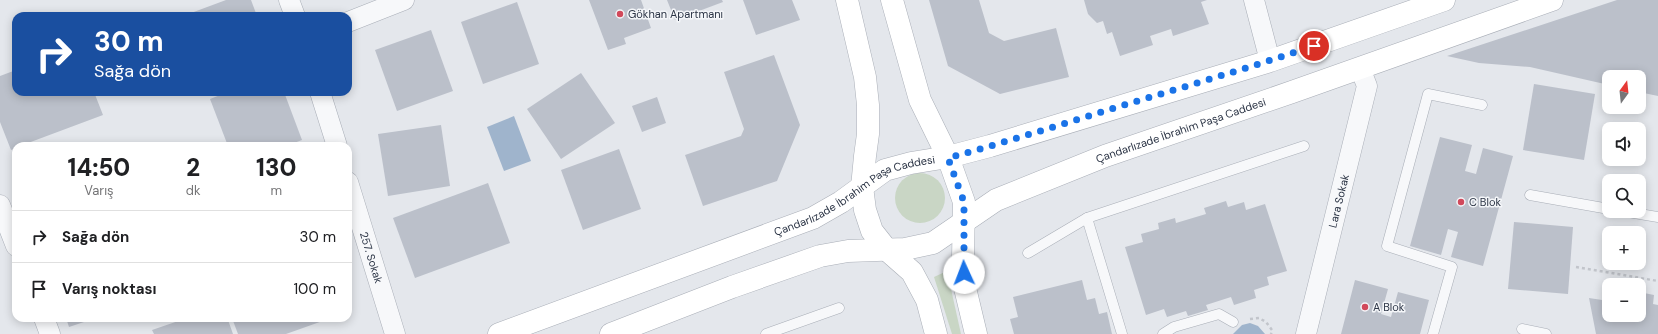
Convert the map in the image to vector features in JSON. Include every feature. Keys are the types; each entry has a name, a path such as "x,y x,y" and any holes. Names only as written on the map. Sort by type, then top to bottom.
{"main road":[{"path":"846,0 865,77 868,105 868,134 864,156 862,187 865,210 872,231 887,250 912,272 927,300 936,334"},
{"path":"892,0 920,100 948,158 964,202 963,259 965,288 976,334"},
{"name":"Çandarlızade İbrahim Paşa Caddesi","path":"499,334 813,218 842,202 885,170 911,163 948,158 1270,61 1444,0"},
{"name":"Çandarlızade İbrahim Paşa Caddesi","path":"611,334 732,287 820,256 848,251 905,249 933,243 996,200 1098,159 1552,0"}],"street":[{"path":"289,0 294,12"},
{"path":"352,20 404,0"},
{"path":"1254,0 1270,61"},
{"name":"Lara Sokak","path":"1306,334 1366,86 1360,68"},
{"path":"321,96 336,142"},
{"name":"257. Sokak","path":"352,195 395,334"},
{"path":"0,205 12,236"},
{"path":"46,322 50,334"}],"lane":[{"path":"1433,334 1452,267 1387,246 1428,94 1482,105"},
{"path":"1028,253 1086,218 1304,146"},
{"path":"1530,195 1602,208"},
{"path":"1646,215 1658,217"},
{"path":"1086,218 1122,334"},
{"path":"766,334 839,308"},
{"path":"1163,334 1174,327 1219,314 1233,322"},
{"path":"1522,329 1546,334"}],"path":[{"path":"1576,267 1658,281"},
{"path":"1259,318 1270,326 1272,330 1271,334"}],"green space":[{"path":"920,173 930,175 938,180 943,188 945,198 943,208 938,216 930,221 920,223 910,221 902,216 897,208 895,198 897,188 902,180 910,175"},
{"path":"947,271 961,334 952,334 934,277"}],"water":[{"path":"514,116 531,161 504,171 487,127"},
{"path":"1250,323 1258,326 1265,334 1233,334 1242,325"}],"building":[{"path":"226,0 251,0 256,12 194,12"},
{"name":"Gökhan Apartmanı","path":"589,0 641,0 651,28 624,38 626,44 608,50"},
{"path":"667,0 722,0 723,2 675,20"},
{"path":"743,0 792,0 800,20 756,35"},
{"path":"929,0 979,0 989,33 1004,41 1056,28 1069,77 1000,94 948,66"},
{"path":"1084,0 1207,0 1201,2 1209,24 1173,36 1171,29 1150,36 1153,45 1120,56 1112,32 1107,34 1103,21 1097,23 1088,14"},
{"path":"1617,0 1658,0 1658,96 1646,93 1646,70 1602,70 1602,83 1530,67 1479,63 1447,56"},
{"path":"517,2 539,64 483,84 461,22"},
{"path":"431,30 453,91 397,111 375,50"},
{"path":"774,55 800,125 777,181 703,206 685,155 741,136 744,129 724,72"},
{"path":"12,72 12,96 96,96 103,115 31,142 12,142 11,150 0,122 0,76"},
{"path":"581,73 615,123 561,159 527,109"},
{"path":"1534,84 1595,94 1584,160 1523,150"},
{"path":"218,96 286,96 302,140 297,142 226,142 210,99"},
{"path":"657,97 666,123 642,132 632,106"},
{"path":"441,125 450,186 388,196 378,134"},
{"name":"C Blok","path":"1440,137 1472,145 1465,171 1476,174 1483,148 1513,156 1483,266 1451,257 1458,232 1448,229 1441,255 1410,246"},
{"path":"619,149 641,209 583,230 561,170"},
{"path":"488,183 510,243 415,278 393,218"},
{"path":"1226,201 1228,207 1244,202 1246,210 1265,204 1287,271 1267,277 1269,285 1254,290 1256,298 1234,305 1231,297 1206,305 1208,310 1188,316 1186,311 1167,317 1164,309 1146,315 1125,247 1143,242 1141,234 1159,229 1158,223 1175,218 1176,223 1206,214 1204,208"},
{"path":"1514,222 1573,227 1568,294 1508,289"},
{"path":"1082,280 1087,300 1095,298 1099,314 1107,312 1112,334 1014,334 1010,319 1018,317 1013,297"},
{"name":"A Blok","path":"1355,280 1388,289 1381,314 1391,317 1398,292 1429,300 1420,334 1341,334"},
{"path":"1646,293 1654,295 1653,304 1658,305 1658,334 1596,334 1589,298 1602,300 1602,322 1646,322"},
{"path":"67,322 84,322 69,327"},
{"path":"175,322 229,322 233,334 154,334 152,330"},
{"path":"234,322 320,322 286,334 238,334"}],"place":[{"name":"Gökhan Apartmanı","path":"620,14"},
{"name":"C Blok","path":"1461,202"},
{"name":"A Blok","path":"1365,307"}],"route":[{"path":"964,273 964,202 948,158 1182,88 1314,46"}]}
